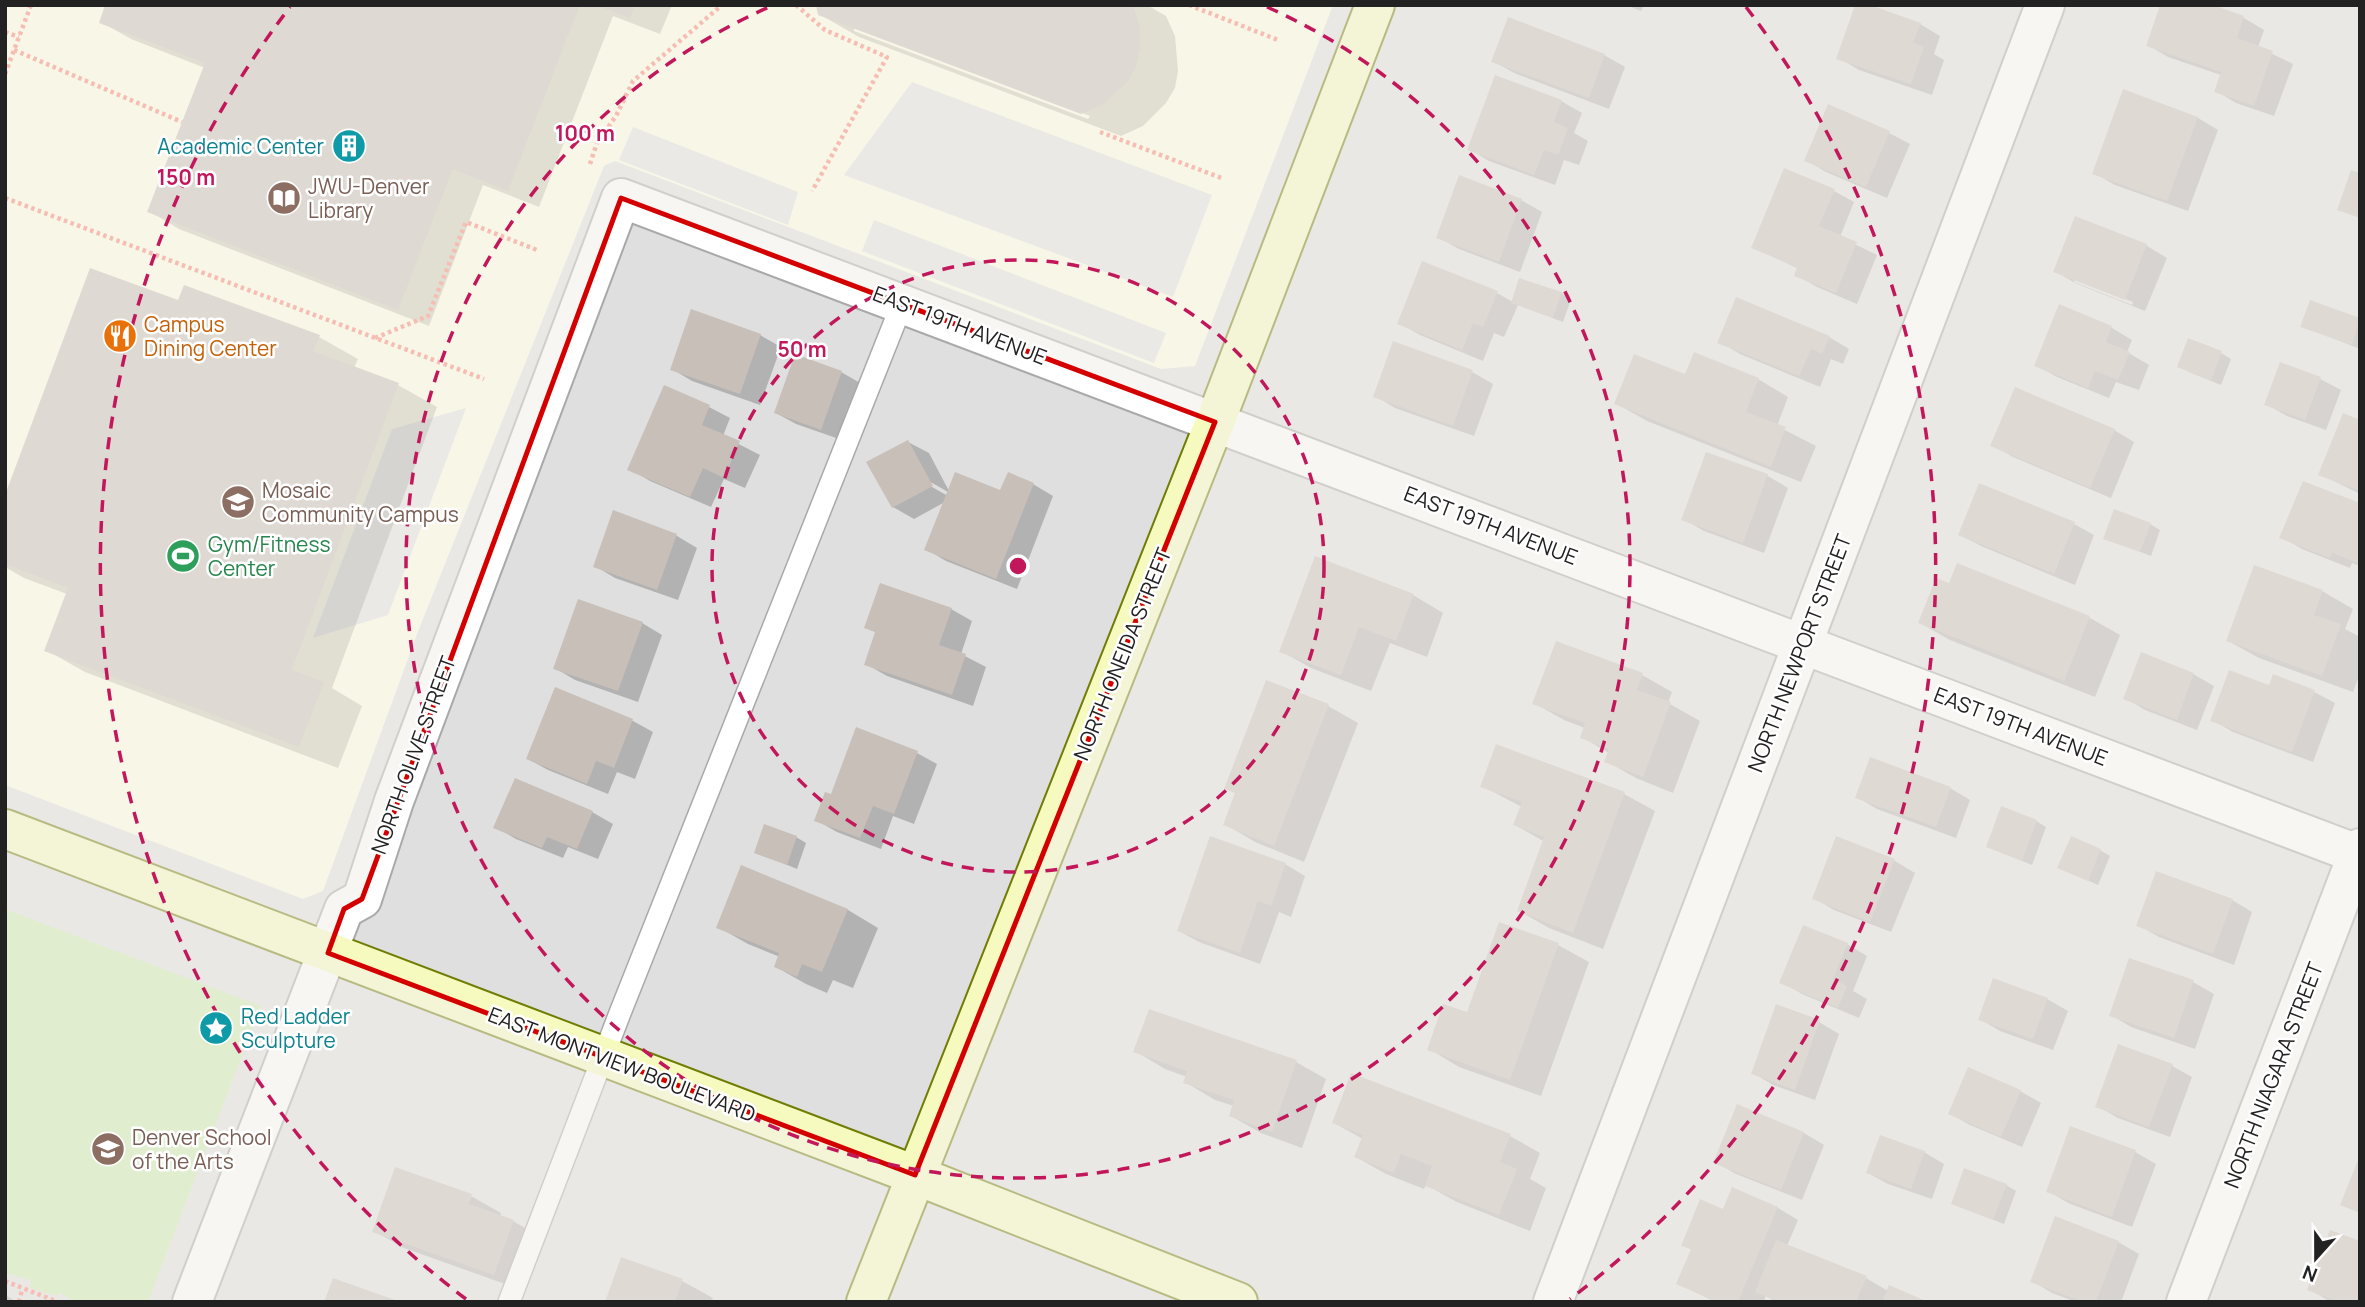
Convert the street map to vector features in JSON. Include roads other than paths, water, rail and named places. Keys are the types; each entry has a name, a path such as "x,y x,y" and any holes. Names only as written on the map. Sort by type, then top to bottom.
{"street":[{"name":"NORTH ONEIDA STREET","path":"866,1302 1215,422 1375,5"},
{"name":"NORTH NEWPORT STREET","path":"1553,1302 2045,5"},
{"name":"EAST 19TH AVENUE","path":"621,198 2359,852"},
{"name":"NORTH OLIVE STREET","path":"192,1302 344,909 362,899 399,788 621,198"},
{"name":"EAST MONTVIEW BOULEVARD","path":"5,829 915,1175 1238,1302"},
{"name":"NORTH NIAGARA STREET","path":"2186,1302 2359,852"}],"lane":[{"path":"509,1302 603,1057 902,304"}],"place":[{"name":"Academic Center","path":"349,146"},
{"name":"JWU-Denver Library","path":"284,198"},
{"name":"Campus Dining Center","path":"120,336"},
{"name":"Mosaic Community Campus","path":"238,502"},
{"name":"Gym/Fitness Center","path":"183,556"},
{"name":"Red Ladder Sculpture","path":"216,1028"},
{"name":"Denver School of the Arts","path":"108,1149"}]}
